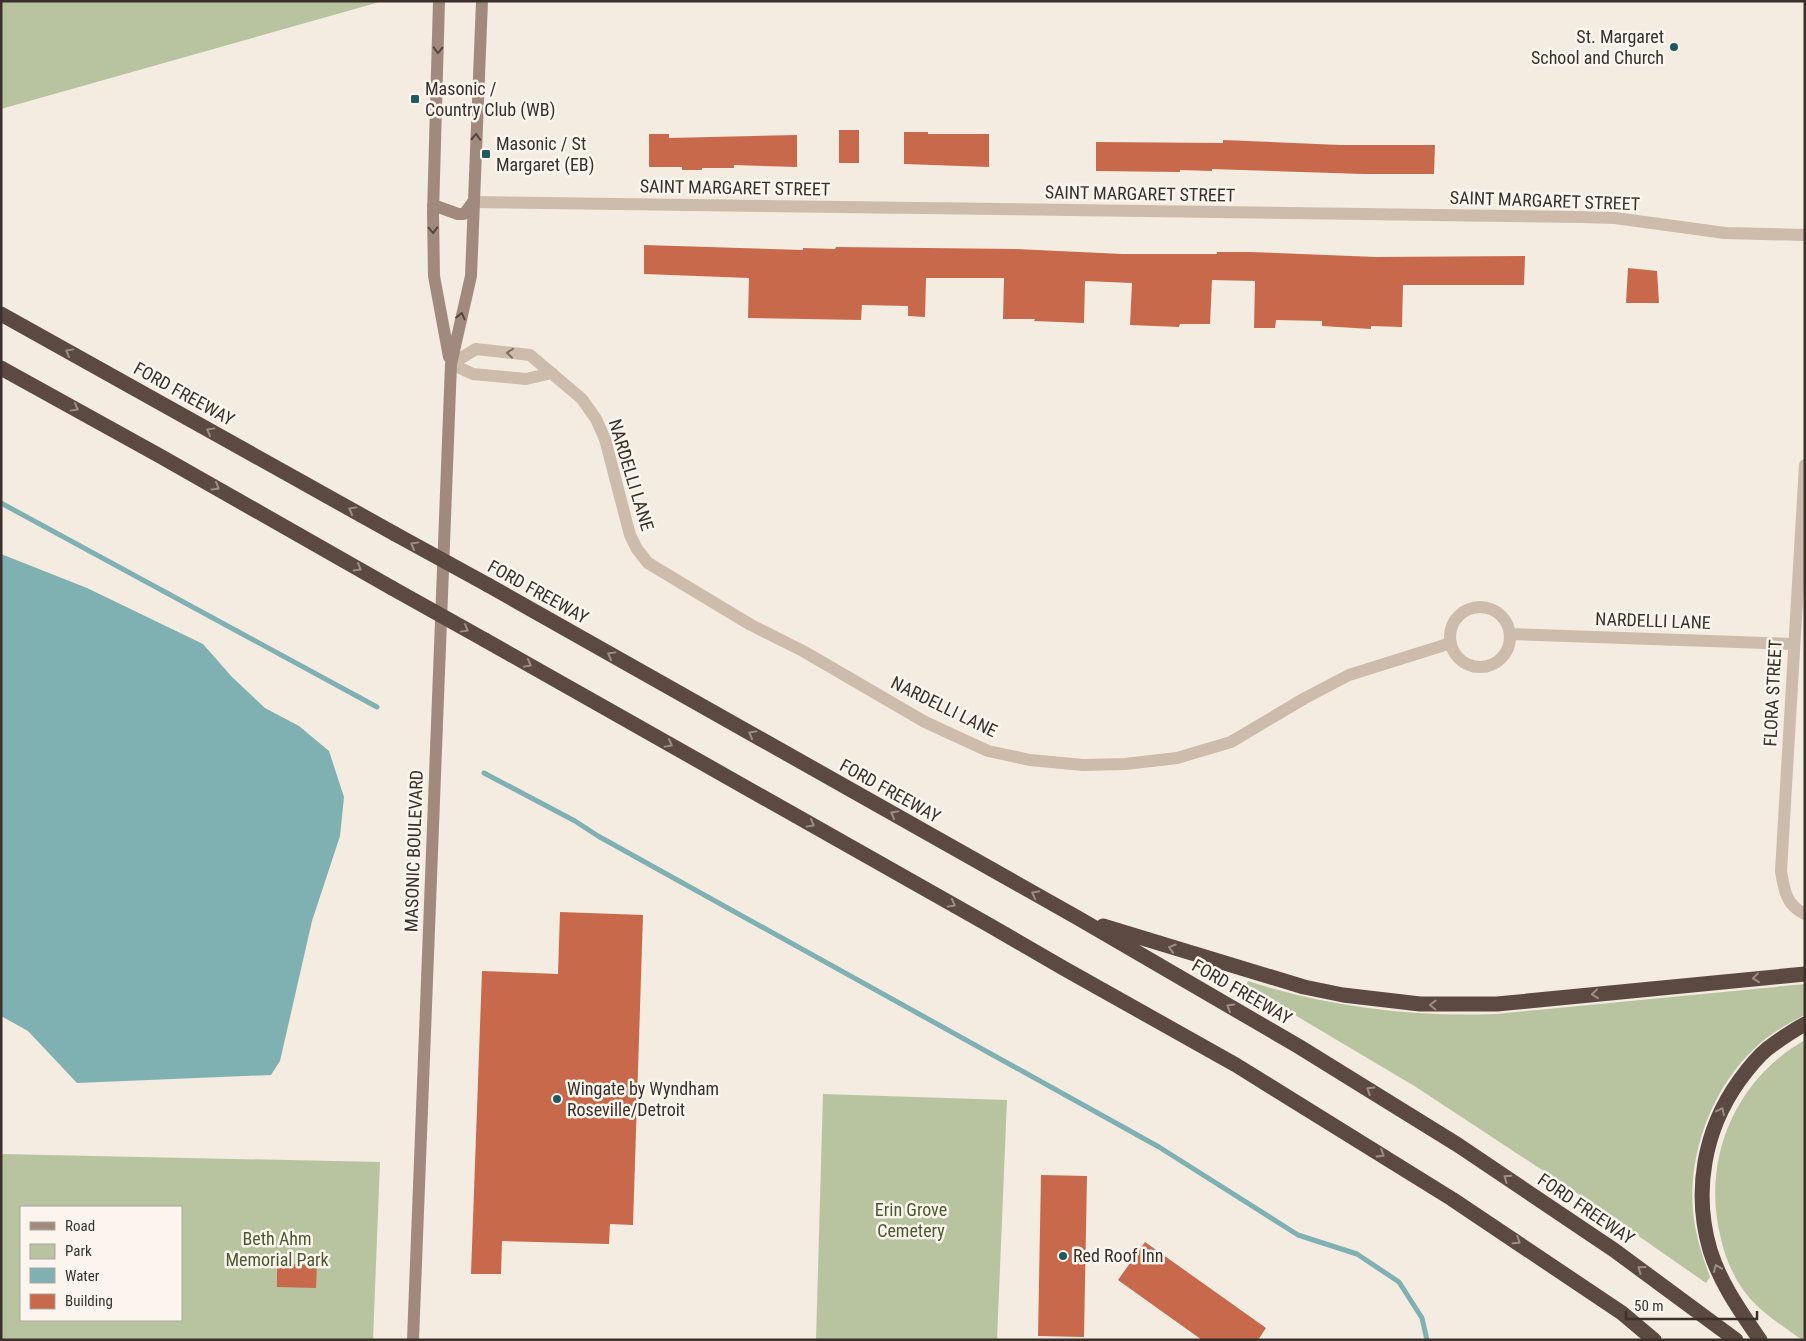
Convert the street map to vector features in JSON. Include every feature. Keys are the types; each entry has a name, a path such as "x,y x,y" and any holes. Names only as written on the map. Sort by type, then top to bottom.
{"highway":[{"name":"FORD FREEWAY","path":"1,314 488,585 1078,918 1298,1046 1458,1145 1614,1250 1736,1340"},
{"path":"1,368 160,456 1244,1070 1452,1198 1622,1313 1654,1340"},
{"path":"1078,918 1304,987 1343,996 1420,1004 1497,1004 1805,974"},
{"path":"1760,1340 1734,1300 1711,1252 1704,1225 1703,1172 1717,1120 1729,1095 1747,1070 1766,1050 1805,1024"}],"main road":[{"name":"MASONIC BOULEVARD","path":"440,1 433,205 434,276 451,364"},
{"path":"474,1 481,31"},
{"name":"MASONIC BOULEVARD","path":"413,1340 451,364 471,276 482,1"},
{"path":"433,205 458,214 464,214 473,202"}],"street":[{"name":"SAINT MARGARET STREET","path":"473,202 1582,217 1615,218 1725,234 1805,235"},
{"name":"NARDELLI LANE","path":"451,364 476,349 530,355 582,399 596,419 605,439 630,535 637,549 648,563 751,625 803,651 925,722 988,750 1030,760 1083,764 1126,764 1177,758 1231,742 1304,698 1349,675 1451,643"},
{"path":"451,364 473,374 526,378 552,373"},
{"name":"FLORA STREET","path":"1805,465 1781,871 1786,897 1793,907 1805,914"},
{"path":"1476,607 1488,607 1499,613 1507,622 1510,634 1509,646 1504,656 1487,666 1475,667 1464,662 1456,654 1451,643 1451,631 1455,619 1464,611 1476,607"},
{"name":"NARDELLI LANE","path":"1510,634 1794,644"}],"green space":[{"path":"1,1 383,1 1,109"},
{"path":"1248,981 1309,998 1340,1004 1402,1012 1465,1015 1496,1014 1805,984 1805,1015 1765,1039 1739,1065 1726,1083 1706,1123 1699,1145 1692,1189 1695,1228 1710,1277 1706,1283 1571,1189 1416,1087 1246,986"},
{"path":"1805,1040 1805,1340 1802,1340 1756,1305 1736,1279 1721,1239 1716,1210 1716,1181 1720,1152 1729,1125 1742,1100 1759,1077 1780,1057"},
{"name":"Erin Grove Cemetery","path":"823,1094 1007,1100 997,1340 816,1340"},
{"name":"Beth Ahm Memorial Park","path":"1,1154 380,1162 373,1340 1,1340"}],"water":[{"path":"1,554 87,588 203,644 232,677 265,708 299,726 329,751 344,797 340,836 312,921 280,1061 271,1075 77,1083 28,1031 1,1016"}],"building":[{"path":"839,130 859,130 859,163 839,163"},
{"path":"904,132 989,134 989,167 904,164"},
{"path":"649,134 669,134 669,138 797,135 797,167 734,165 734,168 682,170 682,167 649,167"},
{"path":"1223,140 1340,145 1435,145 1434,174 1364,174 1212,169 1212,171 1180,170 1180,172 1096,171 1096,142 1223,143"},
{"path":"644,245 803,250 803,248 835,249 836,247 1015,249 1122,254 1250,252 1376,257 1525,256 1524,285 1403,285 1402,327 1371,326 1371,329 1322,326 1322,321 1276,320 1275,328 1254,328 1255,281 1212,280 1210,324 1180,324 1179,327 1130,325 1132,283 1085,281 1084,323 1034,321 1035,319 1003,319 1004,278 926,278 925,317 908,316 908,306 862,305 861,320 748,318 749,278 644,274"},
{"path":"1628,268 1657,271 1659,303 1626,303"},
{"name":"Wingate by Wyndham Roseville/Detroit","path":"560,912 643,915 633,1225 610,1224 609,1244 502,1241 501,1274 471,1274 482,971 558,974"},
{"name":"Red Roof Inn","path":"1041,1175 1087,1176 1084,1337 1038,1336"},
{"path":"1145,1242 1266,1328 1258,1340 1202,1340 1118,1280"},
{"path":"277,1264 317,1265 316,1288 277,1287"}],"waterway":[{"path":"1,503 377,707"},
{"path":"484,773 575,821 598,836 1159,1147 1298,1235 1357,1254 1399,1282 1422,1318 1427,1340"}],"place":[{"name":"St. Margaret School and Church","path":"1674,47"},
{"name":"Masonic / Country Club (WB)","path":"415,99"},
{"name":"Masonic / St Margaret (EB)","path":"486,154"},
{"name":"Wingate by Wyndham Roseville/Detroit","path":"557,1099"},
{"name":"Red Roof Inn","path":"1063,1256"}]}
